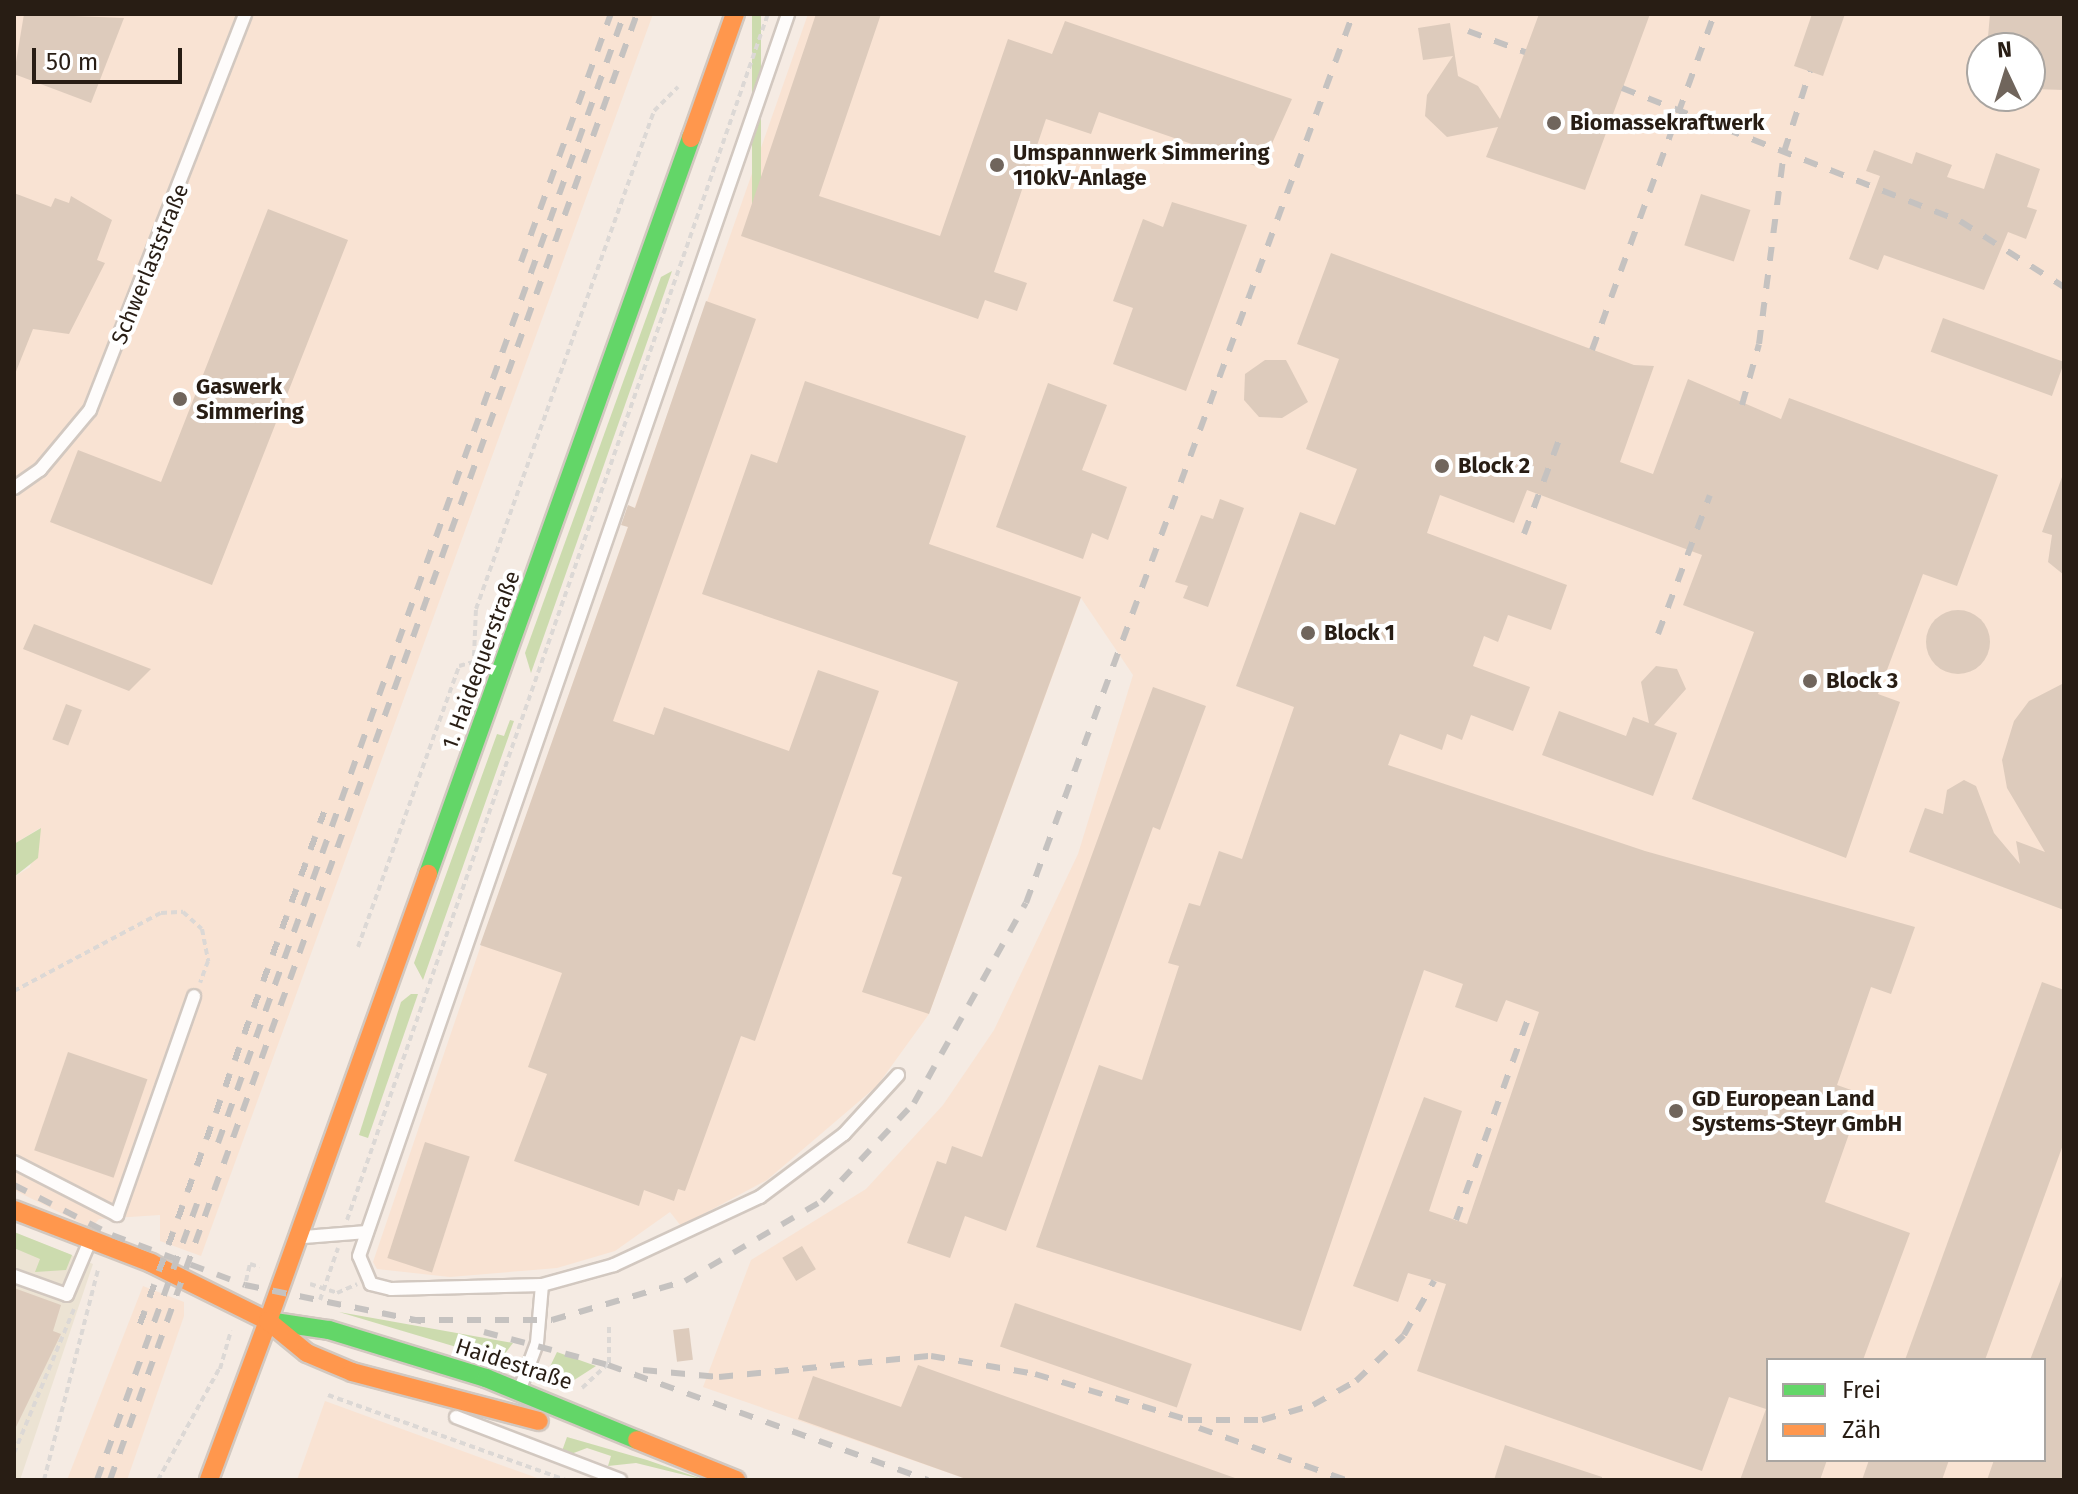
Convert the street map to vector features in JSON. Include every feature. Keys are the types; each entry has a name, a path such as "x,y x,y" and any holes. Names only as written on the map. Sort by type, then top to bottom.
{"main road":[{"name":"1. Haidequerstraße","path":"209,1480 301,1238 735,14"},
{"name":"Haidestraße","path":"14,1210 90,1240 104,1255 268,1321 329,1330 519,1390 734,1480"},
{"name":"Haidestraße","path":"268,1321 307,1353 429,1395 511,1412 734,1480"}],"lane":[{"name":"Schwerlaststraße","path":"14,488 40,470 90,410 245,14"},
{"path":"788,14 359,1256 367,1279 391,1289 542,1285 614,1265 760,1197 844,1134 898,1075"},
{"path":"104,1255 194,996"},
{"path":"14,1162 117,1215"},
{"path":"301,1238 344,1229 367,1232"},
{"path":"14,1276 67,1295 90,1240"},
{"path":"511,1412 537,1343 542,1285"},
{"path":"429,1395 449,1415 620,1480"}],"path":[{"path":"319,1305 768,14"},
{"path":"475,661 470,634 476,609 654,111 674,88 716,68"},
{"path":"358,947 459,666 475,661 502,673"},
{"path":"14,991 142,919 183,912 202,929 208,961 194,996"},
{"path":"44,1480 104,1255"},
{"path":"82,1287 92,1259"},
{"path":"323,1288 337,1293 367,1279"},
{"path":"14,1453 77,1301"},
{"path":"578,1391 609,1363 609,1327"},
{"path":"158,1480 219,1369"},
{"path":"320,1390 565,1480"}],"shaded area":[{"path":"14,14 653,14 201,1256 160,1241 160,1215 99,1219 91,1228 14,1190 14,877 30,867 40,828 14,844"},
{"path":"808,14 2064,14 2064,1480 969,1480 703,1387 751,1260 866,1189 943,1105 994,1030 1078,854 1133,675 1081,598 929,1014 877,1086 767,1180 681,1226 670,1212 615,1251 557,1268 450,1277 377,1269 373,1262 481,945"},
{"path":"14,1232 93,1264 20,1480 14,1480"},
{"path":"143,1286 184,1302 184,1316 127,1480 67,1480"},
{"path":"325,1401 498,1464 543,1480 297,1480"}],"green space":[{"path":"752,14 761,14 761,208 752,208"},
{"path":"672,271 531,673 525,653 661,277"},
{"path":"510,720 514,721 423,980 414,963 497,734 504,736"},
{"path":"41,828 38,858 14,877 14,844"},
{"path":"411,994 418,994 368,1138 359,1135 401,1002"},
{"path":"14,1232 72,1255 66,1270 35,1272 40,1259 14,1248"},
{"path":"339,1312 513,1343 500,1360"},
{"path":"557,1352 596,1366 568,1384 545,1377"},
{"path":"567,1437 705,1480 636,1463 608,1466 611,1456 587,1448 571,1454 562,1451"}],"building":[{"path":"24,14 124,18 91,103 14,74"},
{"name":"Umspannwerk Simmering 110kV-Anlage","path":"816,14 881,14 819,196 940,236 1008,39 1052,54 1065,21 1292,99 1261,168 1099,112 1091,134 1046,119 994,272 1027,283 1017,311 985,300 978,319 741,236"},
{"name":"Biomassekraftwerk","path":"1539,14 1650,14 1585,190 1486,157 1498,127 1447,137 1425,116 1427,95 1453,56 1423,60 1418,28 1450,23 1458,76 1478,86 1500,119"},
{"path":"1812,14 1845,14 1823,76 1794,66"},
{"path":"1990,14 2064,14 2064,90 2046,89 2046,32 1988,32"},
{"path":"1874,150 1912,164 1916,152 1952,165 1947,177 1984,189 1996,153 2040,169 2027,207 2037,210 2026,239 2008,232 1984,290 1884,255 1878,270 1849,259 1880,176 1866,171"},
{"path":"14,193 51,207 55,198 69,203 71,196 112,220 97,260 105,263 69,334 33,329 15,374"},
{"path":"1701,194 1750,210 1734,261 1684,245"},
{"path":"1172,202 1247,225 1186,391 1113,364 1133,308 1113,301 1143,219 1163,227"},
{"path":"268,209 348,240 212,585 50,522 78,450 161,482"},
{"path":"1331,253 1634,365 1654,366 1620,462 1653,474 1688,379 1781,419 1789,398 1998,475 1957,586 1923,574 1878,694 1900,702 1846,858 1692,799 1754,632 1683,605 1702,555 1527,490 1514,523 1440,495 1427,533 1567,585 1551,630 1508,615 1498,642 1484,636 1473,666 1530,687 1513,731 1471,715 1462,740 1447,734 1442,750 1400,734 1388,765 1645,851 1915,927 1891,994 1871,987 1837,1085 1854,1091 1841,1131 1849,1134 1825,1202 1910,1233 1864,1358 1766,1358 1766,1409 1729,1397 1702,1471 1417,1371 1446,1284 1408,1273 1398,1302 1353,1286 1424,1097 1462,1111 1429,1211 1467,1224 1539,1012 1506,1000 1497,1022 1455,1007 1463,984 1424,970 1301,1331 1036,1247 1099,1065 1142,1080 1179,966 1168,963 1189,903 1200,906 1219,851 1242,859 1294,707 1236,686 1300,512 1335,525 1357,469 1306,449 1339,359 1297,344"},
{"path":"706,301 756,319 613,721 654,735 664,707 789,751 818,670 879,691 755,1041 741,1036 685,1191 678,1189 674,1201 644,1190 639,1206 514,1161 547,1074 528,1067 562,973 480,945 628,527 621,525 628,505 635,508"},
{"path":"1943,318 2064,362 2052,396 1931,352"},
{"path":"1265,360 1286,360 1308,402 1282,418 1259,417 1244,400 1245,374"},
{"path":"805,381 966,436 929,544 1081,597 929,1014 862,992 902,877 892,874 958,682 702,594 751,454 777,463"},
{"path":"1048,383 1107,405 1082,470 1127,487 1108,540 1092,533 1083,559 996,527"},
{"path":"2062,477 2064,575 2048,562 2052,535 2042,532"},
{"path":"1220,499 1244,508 1208,607 1183,598 1188,586 1175,582 1201,515 1213,519"},
{"path":"1958,610 1976,616 1984,624 1990,642 1984,660 1976,668 1958,674 1940,668 1932,660 1926,642 1932,624 1940,616"},
{"path":"34,624 151,669 129,691 23,649"},
{"path":"1656,666 1677,669 1686,689 1654,725 1677,733 1653,796 1542,755 1559,711 1626,736 1633,717 1649,723 1641,682"},
{"path":"2064,683 2064,910 1909,852 1925,808 1943,814 1947,790 1964,780 1976,786 1994,833 2020,864 2016,841 2045,852 2007,788 2002,760 2014,721 2029,701"},
{"path":"1153,687 1206,706 1160,830 1153,827 1006,1231 965,1216 950,1258 907,1243 937,1161 946,1164 952,1146 982,1157"},
{"path":"66,704 82,710 68,746 52,739"},
{"path":"2042,982 2064,990 2064,1142 1986,1358 1906,1358"},
{"path":"68,1052 147,1079 114,1178 34,1150"},
{"path":"425,1142 470,1157 432,1273 387,1258"},
{"path":"802,1246 816,1269 796,1281 782,1258"},
{"path":"2064,1271 2064,1480 1987,1480 1993,1462 2046,1462 2046,1358 2031,1358"},
{"path":"14,1288 61,1305 53,1331 61,1334 15,1429"},
{"path":"1015,1303 1192,1364 1177,1407 1000,1346"},
{"path":"689,1328 693,1360 677,1362 673,1330"},
{"path":"918,1365 1235,1480 969,1480 798,1419 813,1376 901,1407"},
{"path":"1766,1409 1766,1462 1826,1462 1820,1480 1740,1480"},
{"path":"1505,1445 1602,1477 1602,1480 1494,1480"},
{"path":"1868,1462 1948,1462 1942,1480 1862,1480"}],"railway":[{"path":"521,262 611,14"},
{"path":"218,1143 624,14"},
{"path":"110,1480 637,14"},
{"path":"411,1320 552,1320 685,1281 822,1201 914,1103 1026,903 1353,14"},
{"path":"1592,350 1714,14"},
{"path":"1468,31 1525,52"},
{"path":"1742,405 1759,344 1784,152 1810,71"},
{"path":"1622,88 1960,221 2064,287"},
{"path":"1524,534 1559,440"},
{"path":"1658,634 1710,495"},
{"path":"140,1324 324,812"},
{"path":"1456,1220 1530,1013"},
{"path":"14,1185 112,1235 245,1285 421,1321"},
{"path":"97,1480 197,1204"},
{"path":"643,1370 719,1377 931,1356 1035,1374 1188,1420 1262,1420 1313,1405 1356,1381 1404,1335 1434,1281"},
{"path":"484,1332 608,1365 928,1480"},
{"path":"1199,1428 1346,1480"}],"traffic: fast":[{"path":"428,874 691,138"},
{"path":"268,1321 329,1330 486,1378 637,1440"}],"traffic: slow":[{"path":"691,138 735,14"},
{"path":"268,1321 428,874"},
{"path":"14,1210 151,1263 268,1321 209,1480"},
{"path":"268,1321 307,1353 352,1372 539,1421"},
{"path":"637,1440 736,1480"}],"place":[{"name":"Biomassekraftwerk","path":"1554,123"},
{"name":"Umspannwerk Simmering 110kV-Anlage","path":"997,165"},
{"name":"Gaswerk Simmering","path":"180,399"},
{"name":"Block 2","path":"1442,466"},
{"name":"Block 1","path":"1308,633"},
{"name":"Block 3","path":"1810,681"},
{"name":"GD European Land Systems-Steyr GmbH","path":"1676,1111"}]}
